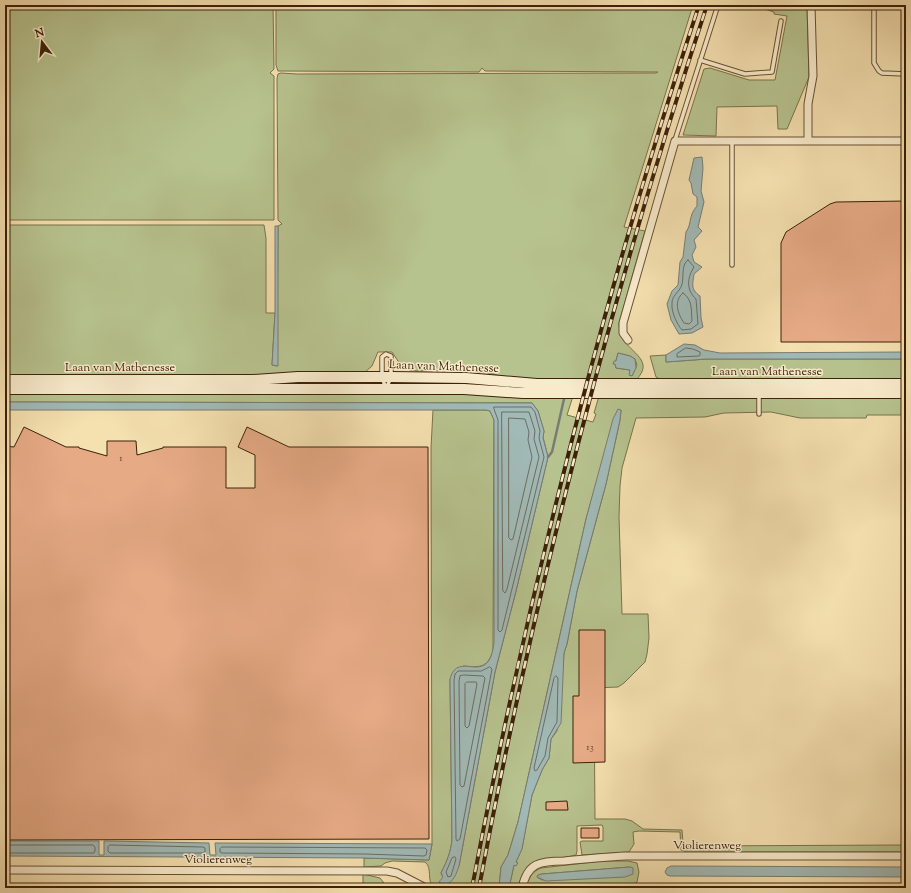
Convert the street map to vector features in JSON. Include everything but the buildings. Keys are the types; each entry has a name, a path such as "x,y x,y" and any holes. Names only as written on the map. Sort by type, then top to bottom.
{"street":[{"path":"808,141 808,104 813,76 811,5"},
{"path":"628,340 623,333 622,323 675,141 906,141"},
{"name":"Laan van Mathenesse","path":"5,380 253,380 298,377 466,378 537,384 906,393"},
{"name":"Laan van Mathenesse","path":"5,389 464,389 545,393 759,389 906,384"},
{"name":"Violierenweg","path":"522,888 526,876 536,865 545,862 589,858 626,856 906,856"},
{"name":"Violierenweg","path":"5,870 387,871 397,873 426,888"}],"lane":[{"path":"675,141 718,5"},
{"path":"874,5 874,63 882,73 906,74"},
{"path":"700,60 745,74 772,72 781,21"},
{"path":"732,141 732,265"},
{"path":"386,354 390,356 386,389 387,377 382,357 386,354"},
{"path":"759,389 759,414"}],"green space":[{"path":"5,5 273,5 274,69 270,73 274,76 274,220 5,220"},
{"path":"276,5 693,5 624,227 645,231 619,323 623,339 642,362 643,368 636,380 520,381 489,373 448,370 417,371 410,370 400,364 392,352 378,352 372,366 364,373 279,376 5,376 5,225 264,225 266,238 266,313 275,313 272,365 277,366 278,226 282,224 278,220 278,74 658,72 485,71 482,68 479,72 278,71 276,65","holes":["618,353 635,359 637,365 632,376 630,370 616,368 615,364"]},
{"path":"752,5 807,5 809,77 787,129 778,129 777,106 717,107 716,136 683,135 704,69 710,68 749,80 775,80 787,16 774,14 774,12"},
{"path":"666,355 666,362 707,359 906,359 906,382 664,381 656,377 650,356"},
{"path":"5,391 456,391 573,396 567,415 593,422 599,396 906,396 906,415 867,415 866,418 800,418 771,412 724,413 705,417 636,418 622,468 620,486 619,517 622,614 648,614 649,638 647,654 645,662 618,687 594,688 595,819 625,819 632,821 643,829 682,830 683,843 688,846 906,845 906,852 687,852 681,850 680,832 639,831 633,832 634,844 629,852 582,855 580,842 603,841 603,827 602,825 577,826 576,855 540,860 533,863 527,868 522,876 518,888 509,888 514,865 518,863 516,862 522,848 532,795 542,770 549,758 551,739 557,731 564,653 577,591 606,484 621,410 616,414 586,519 518,822 508,855 501,867 499,888 434,888 430,882 429,868 425,862 392,861 381,866 364,867 364,858 429,860 432,844 431,448 433,410 486,410 490,411 494,420 493,651 491,657 482,666 463,666 450,679 452,839 451,848 441,873 443,878 459,866 495,672 548,457 543,437 544,431 538,411 532,403 5,402"},
{"path":"602,861 628,861 637,863 639,872 637,882 632,886 617,888 526,888 531,876 535,871 541,868","holes":["630,867 633,869 542,880 537,877 538,875 542,874"]},
{"path":"363,874 380,878 388,888 363,888"}],"water":[{"path":"702,157 703,168 701,191 704,202 698,227 702,231 694,240 696,247 692,255 694,262 702,267 694,274 693,289 700,296 703,327 692,333 679,334 671,320 667,304 672,291 678,285 680,262 683,257 686,232 692,213 697,206 697,197 693,194 689,180 694,158"},
{"path":"275,226 278,226 278,366 272,365 275,313"},
{"path":"684,344 695,345 704,350 720,353 906,352 906,359 707,359 666,362 666,355"},
{"path":"618,353 635,359 636,368 632,376 629,375 630,370 616,368 615,364 613,364 614,361 616,361"},
{"path":"5,402 532,403 538,411 544,431 543,438 548,457 495,672 459,866 451,882 445,885 439,882 442,878 441,873 451,848 452,839 450,679 454,670 460,667 480,667 486,664 491,656 494,642 494,420 490,411 5,410"},
{"path":"618,409 621,410 620,420 606,484 577,591 564,653 561,723 551,739 549,758 542,770 532,795 522,849 516,862 518,863 516,866 514,865 509,888 499,888 501,867 508,855 518,822 586,519 613,419"},
{"path":"5,841 99,841 99,855 104,855 104,841 209,843 210,855 216,855 215,843 432,844 429,860 364,858 5,856"},
{"path":"671,866 906,867 906,877 670,876 665,872 667,868"},
{"path":"633,868 633,874 625,877 546,881 537,877 538,875 542,874"}],"waterway":[{"path":"548,457 552,452 564,399"}],"railway":[{"path":"472,888 518,665 571,443 631,223 699,5"},
{"path":"479,888 525,665 578,443 639,223 707,5"}]}
